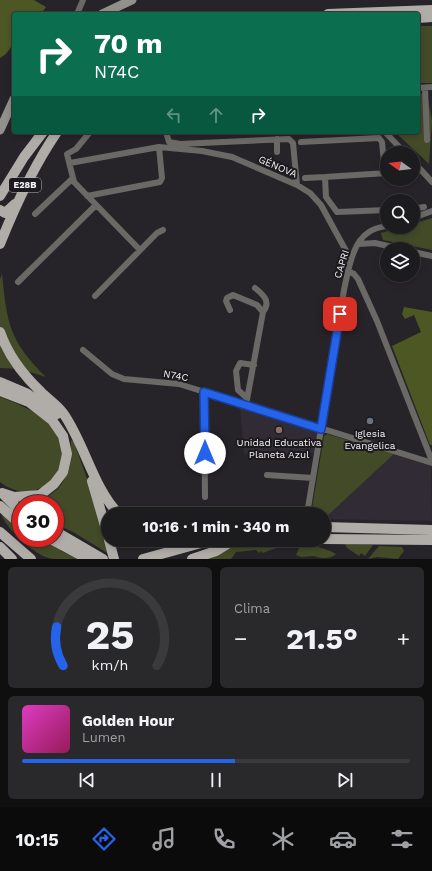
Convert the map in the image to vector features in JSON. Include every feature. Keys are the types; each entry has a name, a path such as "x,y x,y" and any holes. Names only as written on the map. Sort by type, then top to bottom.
{"main road":[{"path":"380,12 432,10"},
{"path":"420,18 432,17"},
{"name":"E28B","path":"0,196 24,157 41,134"},
{"name":"E28B","path":"0,243 17,201 42,154 56,134"},
{"path":"0,210 5,213 8,212 17,201"},
{"path":"0,222 2,231 0,243"},
{"path":"0,332 12,357 25,376 62,412 71,426 105,494 114,507"},
{"path":"0,381 41,392"},
{"path":"0,381 39,400 58,416 68,427 92,481 101,512"},
{"path":"0,391 28,402 52,420 63,436 67,454 63,472 54,484 40,495 14,497 1,492"},
{"path":"1,492 12,503"},
{"path":"0,506 12,517"},
{"path":"331,527 432,530"},
{"path":"0,532 30,559"},
{"path":"64,536 103,559"},
{"path":"331,538 432,540"},
{"path":"64,546 88,559"},
{"path":"0,547 12,559"},
{"path":"111,547 114,559"},
{"path":"143,559 187,547"},
{"path":"192,559 216,551 223,547"}],"street":[{"path":"78,12 83,0"},
{"path":"106,12 132,0"},
{"path":"427,140 430,114 421,88 432,87"},
{"path":"0,130 12,103"},
{"path":"88,134 76,149 67,154 66,158 70,162 74,182 140,250"},
{"path":"166,134 168,141 174,143 288,139 292,141 297,184"},
{"path":"387,134 398,146"},
{"path":"301,142 377,138 381,140 383,146"},
{"path":"277,139 277,152"},
{"path":"87,196 160,182 162,178 159,148"},
{"name":"GÉNOVA","path":"70,162 159,148 202,151 232,157 297,184 317,199 351,260"},
{"path":"76,149 84,159"},
{"path":"420,169 432,182"},
{"path":"305,178 380,173"},
{"path":"325,177 326,197 337,212 380,210"},
{"path":"35,214 73,178"},
{"path":"18,282 96,205"},
{"path":"420,208 424,207"},
{"path":"420,215 432,211"},
{"name":"CAPRI","path":"308,507 348,271 351,260 364,236 369,232 380,228"},
{"path":"95,296 157,233 163,230"},
{"path":"359,244 380,244"},
{"path":"420,253 432,256"},
{"path":"348,271 354,274 358,280 377,321 432,462"},
{"path":"246,405 263,312 267,306 266,298 255,288"},
{"path":"230,310 226,301 230,296 233,296 257,305 263,312"},
{"name":"N74C","path":"83,350 119,378 179,384 432,462"},
{"path":"247,398 238,390 236,371 240,363 254,365"},
{"path":"204,392 205,497"},
{"path":"267,475 313,478"}],"shaded area":[{"name":"Unidad Educativa Planeta Azul","path":"240,406 315,430 317,434 314,453 244,454"},
{"path":"394,454 431,466 432,521 331,519 331,512"}],"green space":[{"path":"0,0 34,0 46,7 42,12 12,12 12,45 0,58"},
{"path":"420,26 432,26 432,83 420,83"},
{"path":"427,93 432,121 429,164 420,156 420,146 410,146 397,134 420,134 420,94"},
{"path":"432,218 432,250 420,248 420,242 393,242 383,240 381,234 420,234 420,222"},
{"path":"2,274 8,319 17,342 24,353 46,377 20,369 0,368 0,279"},
{"path":"404,307 432,312 432,445 430,445 392,346 421,332 414,315 405,319 402,314"},
{"path":"0,397 35,413 52,425 57,432 61,440 63,454 61,466 55,477 47,485 36,490 24,491 12,489 0,482"},
{"path":"327,434 394,454 331,512 331,507 312,507 324,436"},
{"path":"71,440 74,442 96,504 101,523 101,547 107,547 109,554 64,528 64,495 49,495 55,491 66,476"},
{"path":"0,508 12,517 12,531 6,523"},
{"path":"345,544 373,545 365,556 361,553 359,556 347,548"},
{"path":"379,546 402,547 404,551 398,559 377,557 368,559"},
{"path":"30,547 56,547 80,559 52,559"},
{"path":"230,547 291,547 276,548 263,553 261,551 259,553 256,550 236,552 231,559 207,559"},
{"path":"300,547 316,547 336,554 332,557 326,558 314,556 301,557 296,555"}],"place":[{"name":"Iglesia Evangelica","path":"370,421"},
{"name":"Unidad Educativa Planeta Azul","path":"279,430"}],"route":[{"path":"205,453 204,392 321,429 334,358 340,314"}]}
